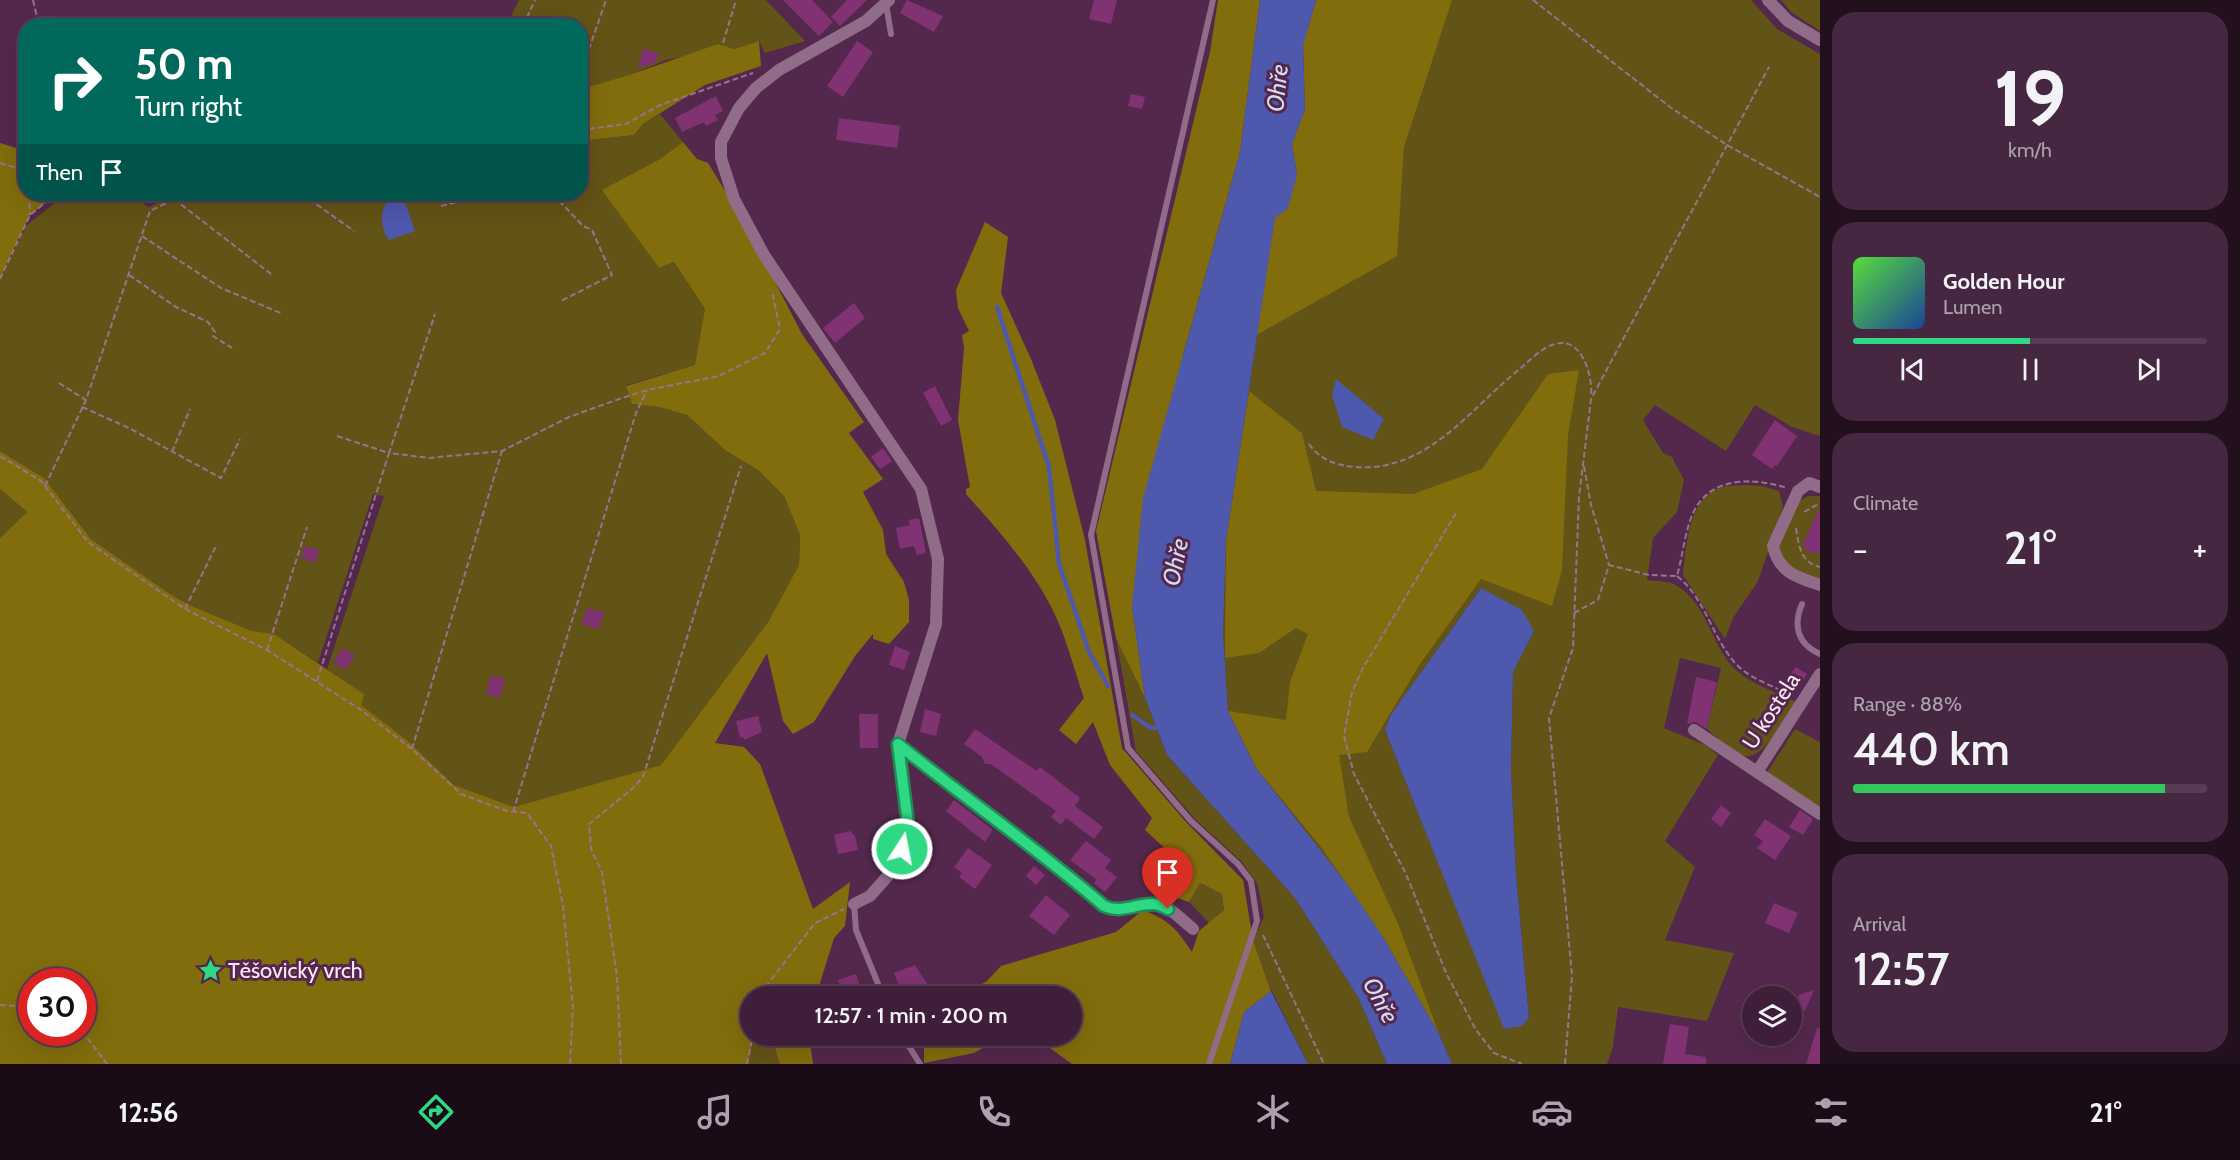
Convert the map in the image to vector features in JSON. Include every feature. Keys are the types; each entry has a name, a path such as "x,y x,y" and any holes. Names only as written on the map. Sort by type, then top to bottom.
{"street":[{"path":"854,904 870,896 893,870 902,849 908,824 898,744 936,624 938,560 921,489 764,255 734,199 721,158 721,142 739,108 756,88 779,70 866,21 888,2"},
{"path":"1772,4 1809,35 1820,40"},
{"path":"1820,487 1809,483 1798,491 1773,546 1775,555 1786,573 1820,585"},
{"name":"U kostela","path":"1757,772 1820,674"},
{"name":"U kostela","path":"1694,730 1820,814"},
{"path":"898,744 966,799 1059,867 1104,906 1112,909 1126,909 1153,904 1168,909 1193,929"}],"lane":[{"path":"1209,1064 1257,921 1251,881 1238,864 1191,821 1128,748 1091,534 1213,0"},
{"path":"888,2 891,34"},
{"path":"1802,604 1796,618 1797,627 1806,644 1820,654"},
{"path":"854,904 856,930 879,986"},
{"path":"909,1046 920,1064"}],"path":[{"path":"33,0 37,18"},
{"path":"527,18 535,0"},
{"path":"588,52 606,0"},
{"path":"723,43 736,0"},
{"path":"1533,0 1670,107 1727,145 1820,197"},
{"path":"1591,399 1769,67"},
{"path":"588,129 626,124 660,105 723,82 758,71 779,70"},
{"path":"0,163 18,169"},
{"path":"29,201 30,215"},
{"path":"0,279 30,215 47,201"},
{"path":"45,486 86,400 150,212 172,201"},
{"path":"175,201 271,274"},
{"path":"312,201 354,231"},
{"path":"441,206 462,201"},
{"path":"561,201 584,226 592,230 612,275 561,301"},
{"path":"142,236 221,288 283,314"},
{"path":"129,275 176,307 208,322 215,332 213,336 232,348"},
{"path":"337,436 389,453 429,458 502,451 569,417 647,390 719,376 765,353 780,329 771,287"},
{"path":"317,681 435,314"},
{"path":"1309,444 1326,460 1343,466 1377,469 1397,464 1420,454 1446,435 1517,371 1551,345 1562,342 1571,345 1588,367 1593,380 1579,497 1573,648 1549,718 1572,976 1565,1064"},
{"path":"59,383 86,400"},
{"path":"513,812 636,413 647,390"},
{"path":"82,407 129,428 220,478 240,439"},
{"path":"171,452 190,409"},
{"path":"412,749 502,451"},
{"path":"0,456 45,486 88,542 184,609 267,650 361,710 412,749 461,794 513,812 527,813 551,846 563,905 573,1007 570,1064"},
{"path":"1574,613 1598,600 1609,565 1591,505 1584,464"},
{"path":"621,1064 617,977 602,872 591,849 589,824 632,789 643,777 741,466"},
{"path":"1677,576 1690,520 1699,502 1710,490 1725,483 1757,482 1798,491"},
{"path":"1801,515 1807,509 1820,503"},
{"path":"1456,513 1363,668 1352,692 1344,736 1354,774 1406,874 1447,975 1476,1030 1494,1053 1522,1064"},
{"path":"1798,521 1796,526 1803,557 1809,564 1820,567"},
{"path":"267,650 307,527"},
{"path":"184,609 216,546"},
{"path":"1609,565 1649,575 1677,576 1696,597 1735,663 1747,674 1802,701"},
{"path":"767,986 815,923 854,904"},
{"path":"1257,921 1324,1064"},
{"path":"0,1005 18,1006"},
{"path":"93,1046 106,1064"},
{"path":"747,1064 751,1046"}],"shaded area":[{"path":"519,0 766,0 805,41 765,53 759,41 734,49 723,48 666,60 632,74 588,87 588,18 510,18"},
{"path":"1218,0 1260,0 1240,152 1183,355 1132,606 1145,698 1116,638 1096,531 1210,52"},
{"path":"1316,0 1751,0 1777,29 1820,54 1820,436 1792,427 1755,405 1726,451 1655,405 1643,420 1663,453 1672,457 1684,480 1677,512 1653,538 1647,580 1671,583 1685,591 1701,611 1718,645 1738,672 1796,702 1773,738 1765,746 1749,756 1741,755 1707,729 1721,668 1680,658 1664,728 1707,746 1718,755 1665,841 1695,867 1665,940 1734,953 1707,1021 1618,1007 1613,1047 1607,1064 1452,1064 1439,1034 1383,937 1347,884 1256,768 1228,711 1223,633 1226,541 1275,217 1297,175 1292,144 1305,110","holes":["1481,588 1534,631 1513,672 1511,770 1516,873 1529,1017 1505,1029 1385,730 1390,716"]},
{"path":"1316,0 1452,0 1404,147 1397,256 1256,335 1275,217 1297,175 1292,144 1305,110 1303,45"},
{"path":"1781,0 1820,0 1820,31 1791,12"},
{"path":"759,41 761,66 705,85 643,124 634,135 588,140 588,87 718,44 734,49"},
{"path":"660,114 683,142 660,159 603,190 659,268 674,262 705,309 696,365 626,385 632,404 659,407 687,415 726,451 758,470 784,496 800,535 799,565 768,622 661,765 514,807 454,785 408,741 360,705 363,694 327,669 384,496 373,494 318,663 274,634 252,631 189,605 170,594 91,539 44,478 0,451 0,278 27,225 57,201 143,201 149,207 162,201 588,201 588,140 634,135 643,124"},
{"path":"683,142 697,159 708,163 743,220 802,334 864,422 849,433 883,479 863,492 883,530 886,554 904,582 909,600 909,622 889,644 873,639 873,634 855,656 814,722 793,734 783,721 767,653 715,743 744,747 760,764 813,909 850,882 845,926 834,938 819,986 740,986 740,1046 751,1046 747,1064 0,1064 0,538 27,512 0,489 0,451 44,478 91,539 170,594 189,605 252,631 274,634 364,694 361,705 408,741 454,785 514,807 661,765 768,622 799,565 800,535 784,496 758,470 726,451 687,415 659,407 632,404 626,386 695,365 705,309 674,262 659,268 602,190 660,159"},
{"path":"0,143 18,148 18,201 48,201 30,215 0,278"},
{"path":"985,222 1008,237 1001,293 1055,420 1085,540 1122,748 1186,822 1243,880 1253,940 1271,991 1244,1012 1230,1064 1072,1064 1047,1046 1082,1046 1082,986 978,986 987,981 1001,966 1116,932 1143,910 1172,926 1192,952 1199,931 1224,910 1222,894 1200,883 1189,902 1160,892 1181,863 1145,830 1152,818 1110,765 1093,722 1076,744 1059,730 1084,698 1061,629 1027,568 966,494 966,489 970,487 958,420 964,348 962,335 969,331 958,308 956,290"},
{"path":"1579,370 1568,435 1562,570 1552,606 1481,579 1420,664 1367,752 1339,755 1349,817 1399,926 1439,1034 1383,937 1321,847 1256,768 1228,711 1286,720 1290,682 1308,634 1296,628 1259,653 1225,658 1226,541 1249,391 1302,433 1316,491 1413,494 1482,469 1548,374"},
{"path":"1762,486 1779,491 1783,507 1758,581 1733,618 1725,639 1683,575 1686,551 1695,512 1702,501 1721,487"},
{"path":"0,489 27,512 0,538"},
{"path":"1808,496 1820,496 1820,582 1791,571 1778,550 1797,502"},
{"path":"1116,638 1145,698 1167,755 1295,898 1358,997 1387,1064 1308,1064 1270,987 1253,940 1264,917 1258,885 1242,862 1196,820 1136,751"},
{"path":"1795,729 1820,742 1820,808 1769,775 1768,771"},
{"path":"1199,883 1222,894 1224,910 1209,923 1189,902"},
{"path":"751,1046 774,1046 780,1064 747,1064"},
{"path":"774,1046 811,1046 813,1064 780,1064"},
{"path":"924,1046 986,1046 974,1053 924,1063"}],"water":[{"name":"Ohře","path":"1260,0 1316,0 1303,46 1305,110 1292,144 1297,175 1288,208 1275,218 1226,541 1223,633 1228,711 1256,768 1347,884 1383,937 1439,1034 1452,1064 1387,1064 1358,997 1295,898 1167,755 1145,698 1132,606 1143,498 1240,152"},
{"path":"403,201 415,231 389,240 382,221 387,203"},
{"path":"1336,379 1384,419 1373,440 1342,427 1332,395"},
{"path":"1481,588 1522,610 1534,631 1513,672 1511,770 1516,874 1529,1018 1522,1026 1504,1029 1385,730 1390,716"},
{"path":"1271,991 1308,1064 1230,1064 1244,1012"}],"building":[{"path":"783,0 812,0 833,22 819,36"},
{"path":"847,0 867,0 840,26 831,17"},
{"path":"907,0 943,16 934,32 900,13"},
{"path":"1094,0 1117,0 1111,24 1089,19"},
{"path":"857,41 873,52 843,97 827,86"},
{"path":"644,48 659,54 655,63 637,68"},
{"path":"1131,94 1145,97 1142,109 1128,106"},
{"path":"716,96 723,111 715,115 718,120 706,126 704,122 682,132 675,118"},
{"path":"839,118 900,126 897,148 836,140"},
{"path":"854,303 865,318 835,343 823,328"},
{"path":"935,386 952,420 941,426 923,393"},
{"path":"1775,420 1797,436 1777,466 1775,465 1772,469 1752,455"},
{"path":"883,448 892,461 880,469 871,457"},
{"path":"1820,507 1820,552 1813,554 1806,550 1803,543"},
{"path":"919,518 926,553 917,555 914,546 900,549 896,528 910,525 908,520"},
{"path":"305,546 319,550 316,563 301,558"},
{"path":"587,608 604,612 599,629 582,624"},
{"path":"895,646 910,652 904,670 889,665"},
{"path":"342,648 355,655 346,670 333,663"},
{"path":"1796,667 1807,674 1800,685 1788,677"},
{"path":"491,675 505,679 500,698 486,694"},
{"path":"1696,677 1717,682 1707,729 1695,722 1687,724"},
{"path":"925,709 941,714 936,736 920,732"},
{"path":"859,714 878,714 878,748 860,748"},
{"path":"758,716 762,732 744,740 744,737 740,738 736,721"},
{"path":"975,729 1037,771 1040,767 1080,798 1075,806 1103,827 1094,839 1066,818 1061,825 1051,817 1056,811 991,764 985,764 982,757 964,744"},
{"path":"954,800 993,830 985,842 946,811"},
{"path":"1721,805 1731,813 1721,827 1711,819"},
{"path":"1800,810 1813,819 1803,835 1789,827"},
{"path":"1765,819 1791,836 1775,860 1757,848 1763,841 1754,835"},
{"path":"850,831 855,836 858,850 838,854 834,835"},
{"path":"1086,841 1111,860 1105,868 1117,877 1105,892 1094,883 1097,880 1070,860"},
{"path":"968,848 992,865 975,889 959,877 962,873 954,867"},
{"path":"1034,866 1045,875 1036,885 1026,876"},
{"path":"1046,895 1070,915 1054,935 1029,916"},
{"path":"1774,903 1798,913 1789,933 1765,923"},
{"path":"915,965 929,986 899,986 894,973"},
{"path":"856,974 860,986 840,986 838,980"},
{"path":"1814,990 1805,1011 1802,1010 1802,994"},
{"path":"1670,1024 1689,1027 1685,1054 1706,1057 1706,1064 1663,1064"},
{"path":"1817,1028 1820,1028 1820,1064 1806,1064"}],"waterway":[{"path":"997,307 1049,467 1059,564 1089,652 1108,686"},
{"path":"1132,715 1151,728 1162,727"}],"place":[{"name":"Těšovický vrch","path":"210,970"}],"route":[{"path":"902,849 908,824 898,744 966,799 1059,867 1104,906 1112,909 1126,909 1153,904 1168,909"}]}
